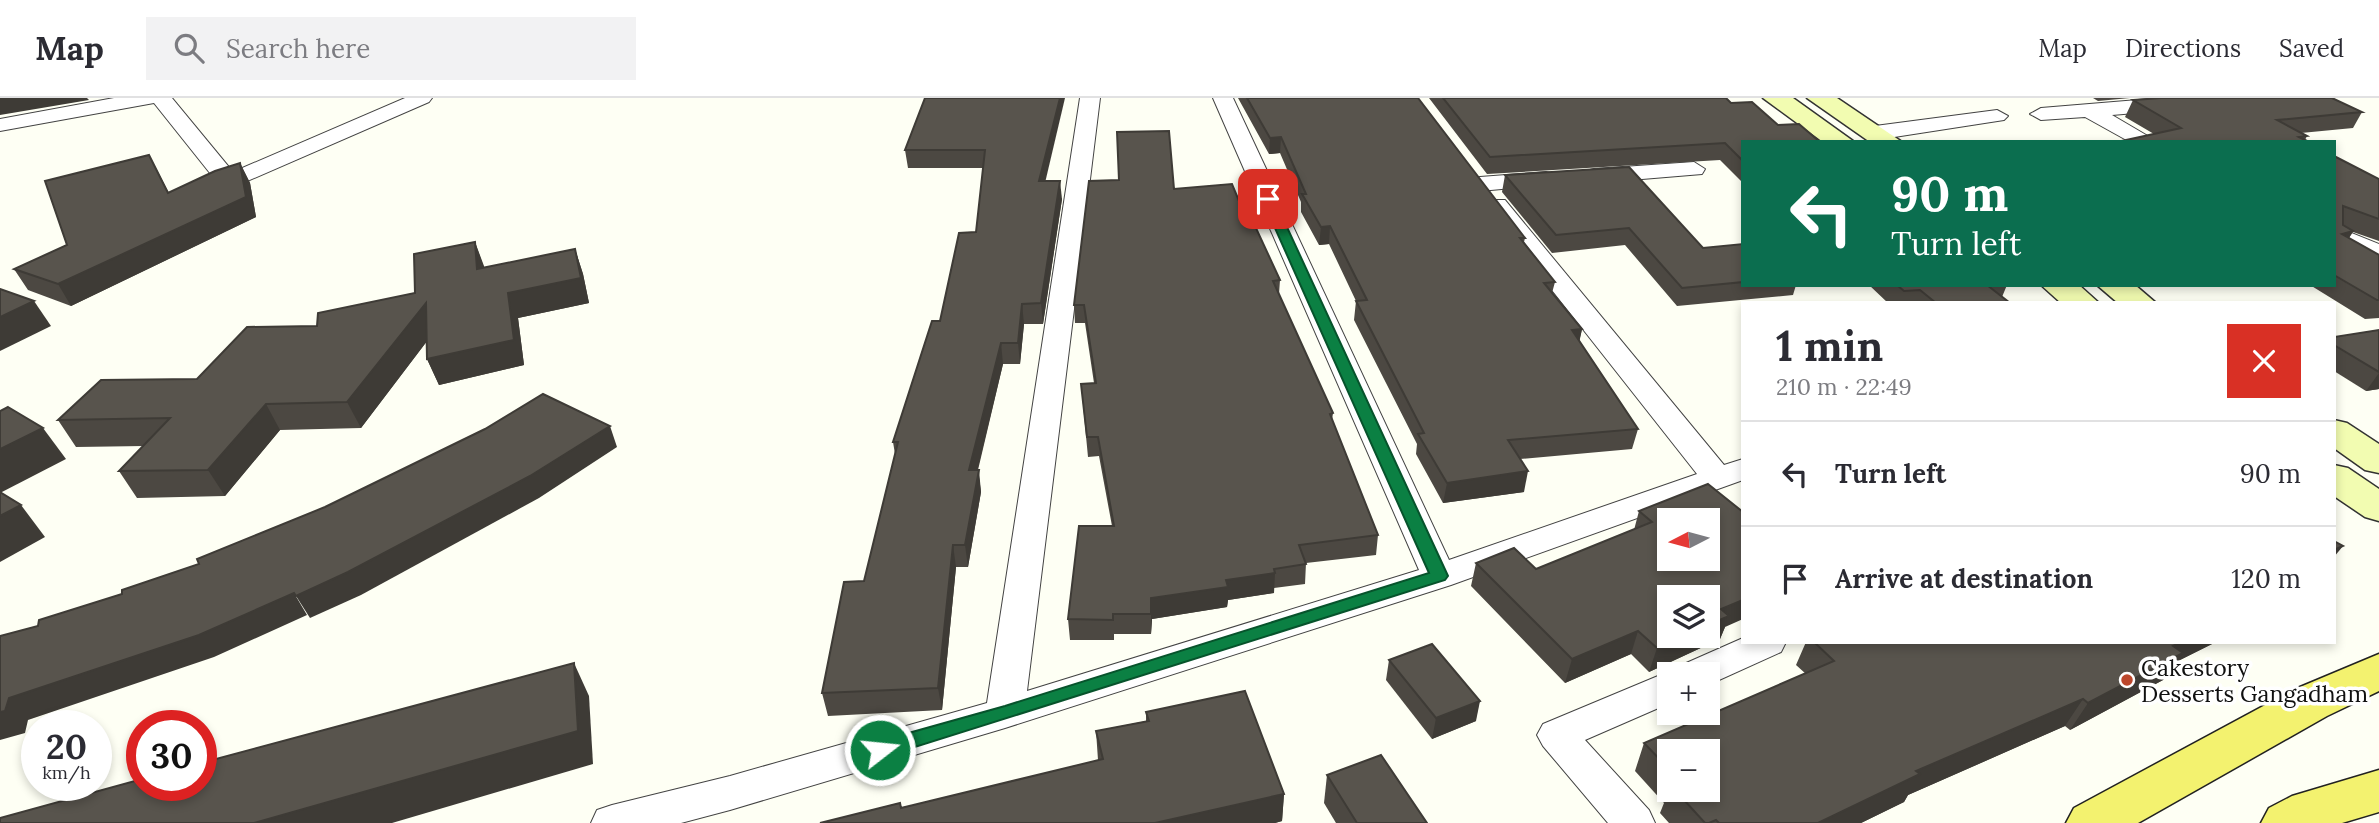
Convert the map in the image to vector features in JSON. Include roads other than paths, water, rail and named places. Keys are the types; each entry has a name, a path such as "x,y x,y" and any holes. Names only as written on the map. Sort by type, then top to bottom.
{"main road":[{"path":"1776,98 1839,140"},
{"path":"1820,98 1882,137"},
{"path":"2060,287 2080,301"},
{"path":"2116,287 2137,301"},
{"path":"2336,432 2379,461"},
{"path":"2336,478 2379,508"},
{"path":"2092,823 2310,703 2379,671"},
{"path":"2308,819 2379,791"}],"street":[{"path":"0,125 148,98"},
{"path":"161,98 229,182 422,98"},
{"path":"1005,713 1090,98"},
{"path":"1223,98 1439,576"},
{"path":"2041,114 2239,98"},
{"path":"2086,109 2143,140"},
{"path":"1882,137 1997,116"},
{"path":"612,823 730,793 1005,713 1439,576 1729,472 1480,184 1464,162"},
{"path":"1480,184 1694,169"},
{"path":"2336,234 2379,254"},
{"path":"1720,664 1764,644"},
{"path":"1634,823 1558,735 1657,692"}],"place":[{"name":"Cakestory Desserts Gangadham","path":"2127,680"}]}
